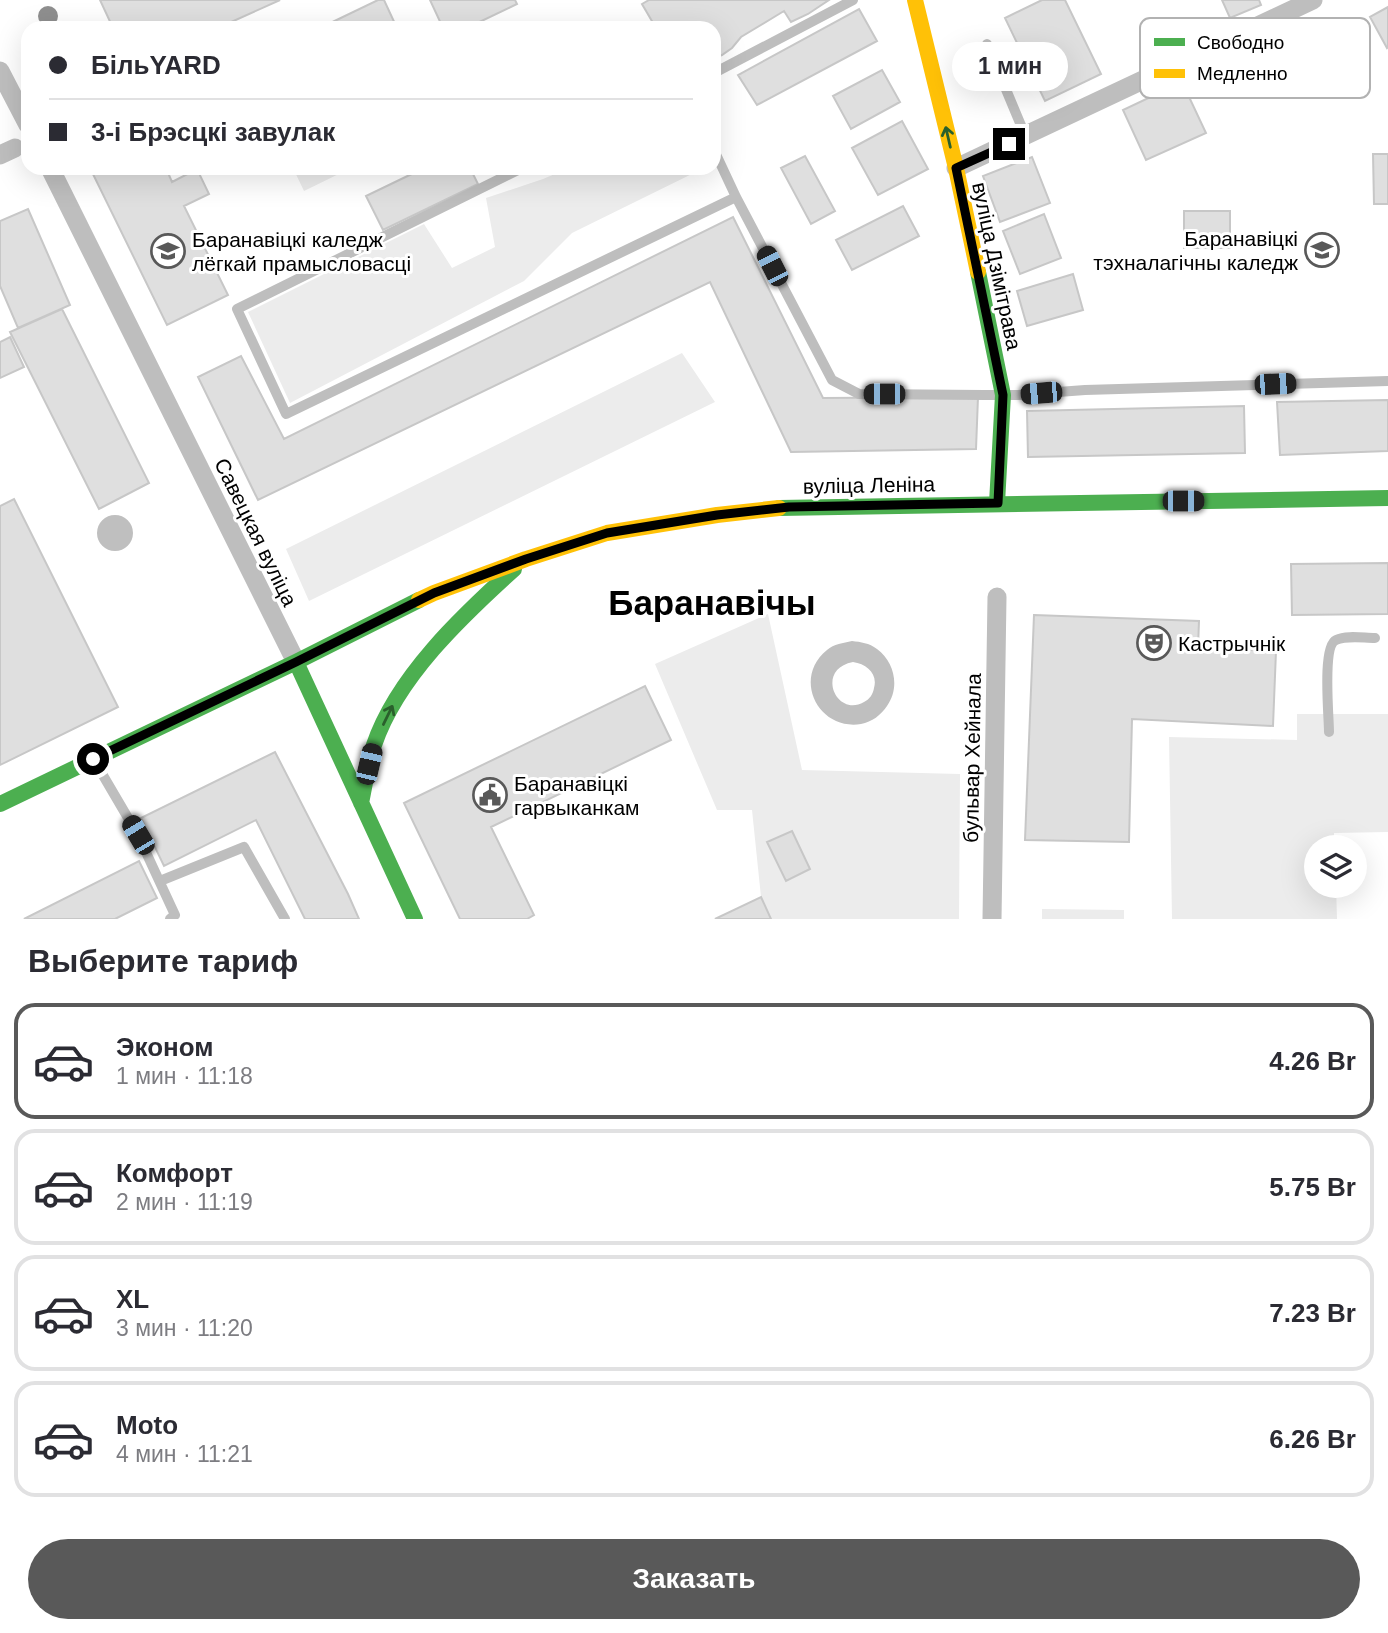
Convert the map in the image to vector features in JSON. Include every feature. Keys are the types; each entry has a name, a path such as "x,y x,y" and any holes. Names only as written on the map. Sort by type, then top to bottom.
{"main road":[{"name":"вуліца Дзімітрава","path":"915,0 956,168 1003,395 998,503"},
{"name":"вуліца Леніна","path":"0,804 434,593 607,533 717,515 789,507 1388,498"},
{"path":"361,803 374,745 408,679 471,608 526,559"},
{"name":"Савецкая вуліца","path":"296,662 415,919"}],"street":[{"path":"1275,18 1313,0"},
{"path":"0,71 21,112"},
{"path":"956,168 1140,81"},
{"name":"Савецкая вуліца","path":"53,175 296,662"},
{"name":"бульвар Хейнала","path":"992,919 997,597"}],"lane":[{"path":"721,69 853,0"},
{"path":"987,44 1025,135"},
{"path":"721,165 832,380 859,394 1003,395 1099,389 1388,381"},
{"path":"508,175 237,309 286,414 736,197"},
{"path":"1329,733 1328,661 1331,644 1335,640 1345,638 1375,638"},
{"path":"93,759 138,835 175,915 170,919"},
{"path":"160,881 244,847 285,919"}],"shaded area":[{"path":"296,175 337,175 304,191"},
{"path":"552,175 690,175 572,233 524,281 290,403 248,312 424,224 452,268 495,247 486,198"},
{"path":"682,353 715,402 309,601 286,549"},
{"path":"115,515 128,520 133,533 128,546 115,551 102,546 97,533 102,520"},
{"path":"768,614 802,770 960,774 959,919 771,919 761,897 752,810 717,810 655,664"},
{"path":"852,641 871,645 883,654 894,676 893,691 887,706 876,718 861,724 846,724 833,719 822,711 811,688 811,674 827,650","holes":["858,663 873,674 875,683 870,698 854,705 838,698 832,682 841,666"]},
{"path":"1297,714 1388,714 1388,832 1304,835 1304,898 1336,898 1337,919 1172,919 1169,737 1297,740"},
{"path":"1042,909 1124,910 1124,919 1042,919"}],"building":[{"path":"100,0 280,0 234,21 110,21"},
{"path":"378,0 384,0 394,21 334,21"},
{"path":"430,0 515,0 517,4 482,21 440,21"},
{"path":"649,0 829,0 791,22 784,11 741,37 721,55 721,21 652,21 642,4"},
{"path":"1042,0 1065,0 1101,74 1045,101 1005,18"},
{"path":"1222,0 1259,0 1261,5 1230,18"},
{"path":"1388,7 1388,47 1387,48 1370,17"},
{"path":"859,9 877,41 757,105 738,75"},
{"path":"882,70 900,102 851,129 833,96"},
{"path":"1148,98 1190,98 1206,133 1146,160 1123,110"},
{"path":"902,121 928,169 878,195 852,148"},
{"path":"1373,154 1388,154 1388,204 1374,204"},
{"path":"805,156 835,211 811,224 781,168"},
{"path":"1032,157 1050,203 1000,222 983,176"},
{"name":"Баранавіцкі каледж лёгкай прамысловасці","path":"93,175 169,175 172,182 185,175 200,175 209,194 184,206 228,295 167,325"},
{"path":"410,175 474,175 478,184 383,230 366,196"},
{"path":"903,206 919,236 852,270 836,240"},
{"path":"28,209 70,305 18,328 0,286 0,221"},
{"path":"1184,211 1230,211 1230,248 1184,248"},
{"path":"1044,214 1061,258 1020,274 1003,231"},
{"path":"733,217 823,398 978,397 976,449 791,452 710,282 258,500 198,377 241,356 284,439"},
{"path":"1073,274 1083,310 1027,326 1017,291"},
{"path":"62,309 149,483 99,509 10,332"},
{"path":"10,337 24,367 0,378 0,342"},
{"path":"1388,400 1388,451 1280,455 1277,402"},
{"path":"1244,406 1245,453 1028,457 1027,411"},
{"path":"14,499 118,707 0,765 0,506"},
{"path":"1388,563 1388,614 1292,615 1291,564"},
{"path":"1034,615 1199,621 1198,648 1276,651 1273,726 1132,719 1129,842 1025,840"},
{"name":"Баранавіцкі гарвыканкам","path":"645,686 671,740 491,827 534,915 527,919 460,919 404,803"},
{"path":"275,752 359,919 305,919 256,820 164,866 141,818"},
{"path":"792,831 810,869 786,881 767,842"},
{"path":"139,861 157,898 115,919 24,919"},
{"path":"761,897 771,919 715,919"}],"traffic: fast":[{"path":"978,272 1003,395 997,503"},
{"path":"779,508 1388,498"},
{"path":"361,803 374,745 398,695 453,627 514,569"},
{"path":"0,804 419,600"},
{"path":"296,662 415,919"}],"traffic: slow":[{"path":"915,0 978,272"},
{"path":"419,600 526,559 607,533 779,508"}],"place":[{"name":"Баранавіцкі тэхналагічны каледж","path":"1322,250"},
{"name":"Баранавіцкі каледж лёгкай прамысловасці","path":"168,251"},
{"name":"Кастрычнік","path":"1154,643"},
{"name":"Баранавіцкі гарвыканкам","path":"490,795"}],"district":[{"name":"Баранавічы","path":"712,602"}],"route":[{"path":"93,759 434,593 607,533 717,515 789,507 998,503 1003,395 956,168 1009,144"}]}
